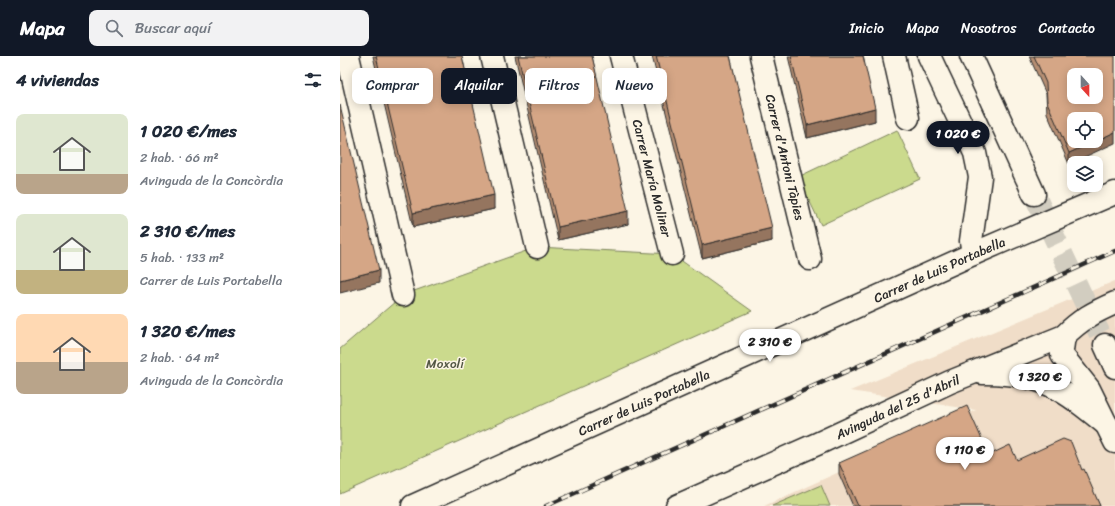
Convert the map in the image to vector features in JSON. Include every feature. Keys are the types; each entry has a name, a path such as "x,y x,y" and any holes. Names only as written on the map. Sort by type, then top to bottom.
{"street":[{"path":"348,56 403,294"},
{"path":"492,56 537,247"},
{"name":"Carrer María Moliner","path":"621,56 672,254"},
{"name":"Carrer d'Antoni Tàpies","path":"761,56 810,258"},
{"path":"894,56 908,118"},
{"path":"930,56 975,153 980,177 972,241 973,254"},
{"path":"971,56 1034,194"},
{"name":"Carrer de Luis Portabella","path":"413,506 973,254 1115,192"},
{"name":"Avinguda del 25 d'Abril","path":"676,506 973,373 1064,336 1074,325 1085,317 1115,303"},
{"path":"1064,336 1062,355 1089,390 1111,434"},
{"path":"1105,345 1115,367"},
{"path":"973,373 1012,373 1030,376 1050,384 1074,398 1111,434"}],"shaded area":[{"path":"1115,281 1115,506 764,506 976,410 850,391"}],"green space":[{"path":"897,130 920,179 821,225 798,177"},
{"name":"Moxolí","path":"537,247 672,254 752,311 340,494 340,349 403,295"},
{"path":"821,485 830,506 772,506"}],"building":[{"path":"376,56 462,56 465,68 441,68 441,104 473,104 494,195 413,213 387,104 433,104 433,68 379,68"},
{"path":"518,56 592,56 628,211 558,227 529,104 594,104 594,68 525,68 525,86"},
{"path":"656,56 730,56 772,228 702,245 667,101 667,68 659,68"},
{"path":"791,56 863,56 875,108 807,125"},
{"path":"1034,56 1115,56 1115,132 1103,138 1103,112 1067,112 1067,148 1080,148 1069,153 1047,102 1046,83"},
{"path":"340,105 379,270 340,280"},
{"path":"967,406 989,455 1010,445 1017,460 1063,439 1071,442 1082,470 1084,469 1100,506 858,506 839,463"}],"tunnel":[{"path":"1034,194 1105,345"}],"railway":[{"path":"546,506 1115,251"}]}
